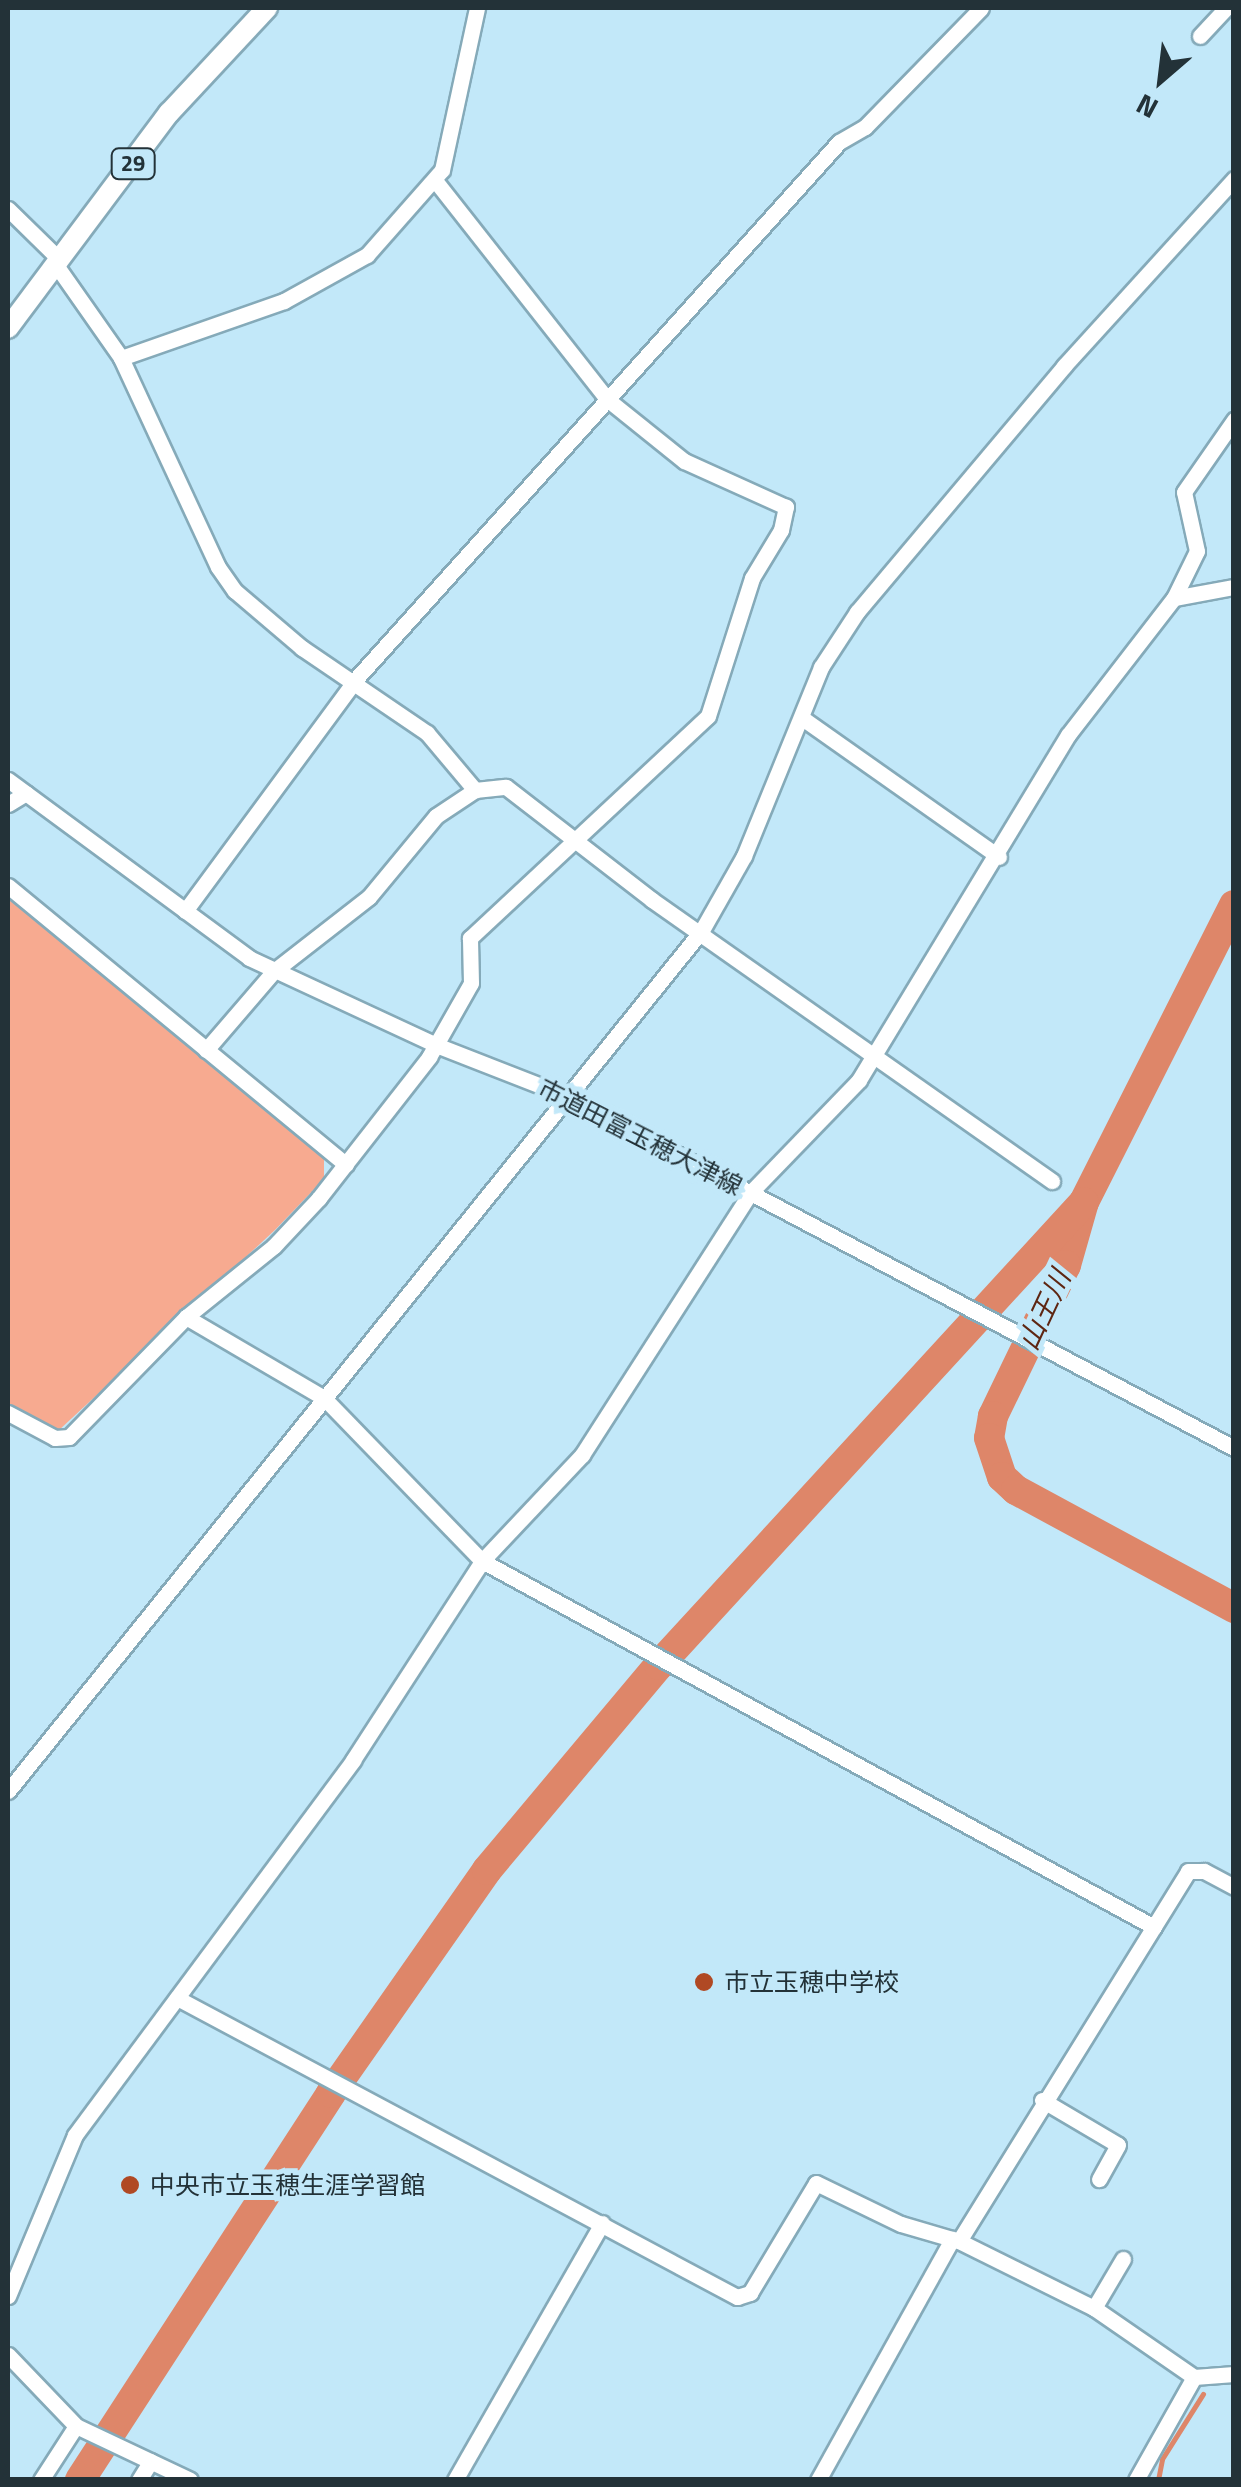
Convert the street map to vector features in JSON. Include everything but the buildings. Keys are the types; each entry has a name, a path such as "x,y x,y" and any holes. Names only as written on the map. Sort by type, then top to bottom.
{"main road":[{"name":"29","path":"8,328 170,113 266,8"}],"street":[{"path":"121,358 326,281 367,255 436,182 477,8"},
{"path":"184,911 354,680 839,142 865,126 981,8"},
{"path":"1200,36 1226,8"},
{"path":"9,1785 702,930 744,856 822,667 857,612 1043,390 1234,180"},
{"path":"8,1413 55,1438 69,1437 186,1318 274,1246 346,1165 436,1046 471,983 470,938 717,704 752,578 782,530 786,507 684,461 607,399 436,182"},
{"path":"8,209 58,262 121,358 235,592 273,627 427,733 476,790"},
{"path":"8,2296 75,2136 354,1760 482,1561 582,1456 750,1193 859,1080 999,857 1068,735 1174,598 1197,551 1184,492 1234,420"},
{"path":"1174,598 1234,587"},
{"path":"802,718 999,857"},
{"name":"市道田富玉穂大津線","path":"8,780 184,911 274,971 436,1046 567,1096 1234,1448"},
{"path":"206,1050 274,971 369,897 436,816 476,790 506,788 570,840 1052,1180"},
{"path":"8,804 26,793"},
{"path":"8,886 346,1165"},
{"path":"186,1318 324,1398 482,1561 1154,1926"},
{"path":"818,2480 956,2240 1188,1872 1204,1871 1234,1887"},
{"path":"176,1998 354,2098 602,2223 737,2297 750,2293 816,2183 901,2224 956,2240 1094,2308 1194,2377 1232,2378"},
{"path":"1042,2100 1118,2145 1099,2179"},
{"path":"456,2480 602,2223"},
{"path":"1094,2308 1123,2260"},
{"path":"8,2355 76,2426 190,2480"},
{"path":"1136,2480 1194,2377"},
{"path":"40,2480 76,2426"},
{"path":"139,2480 151,2461"}],"shaded area":[{"path":"8,897 324,1158 324,1179 275,1230 58,1431 8,1404"}],"waterway":[{"name":"山王川","path":"1234,905 1084,1202 1066,1265 993,1416 989,1438 1002,1477 1016,1490 1234,1608"},
{"path":"80,2480 331,2093 487,1870 659,1665 1084,1202"},
{"name":"山王川","path":"1158,2480 1162,2459 1203,2394"}],"place":[{"name":"市立玉穂中学校","path":"704,1982"},
{"name":"中央市立玉穂生涯学習館","path":"130,2185"}]}
